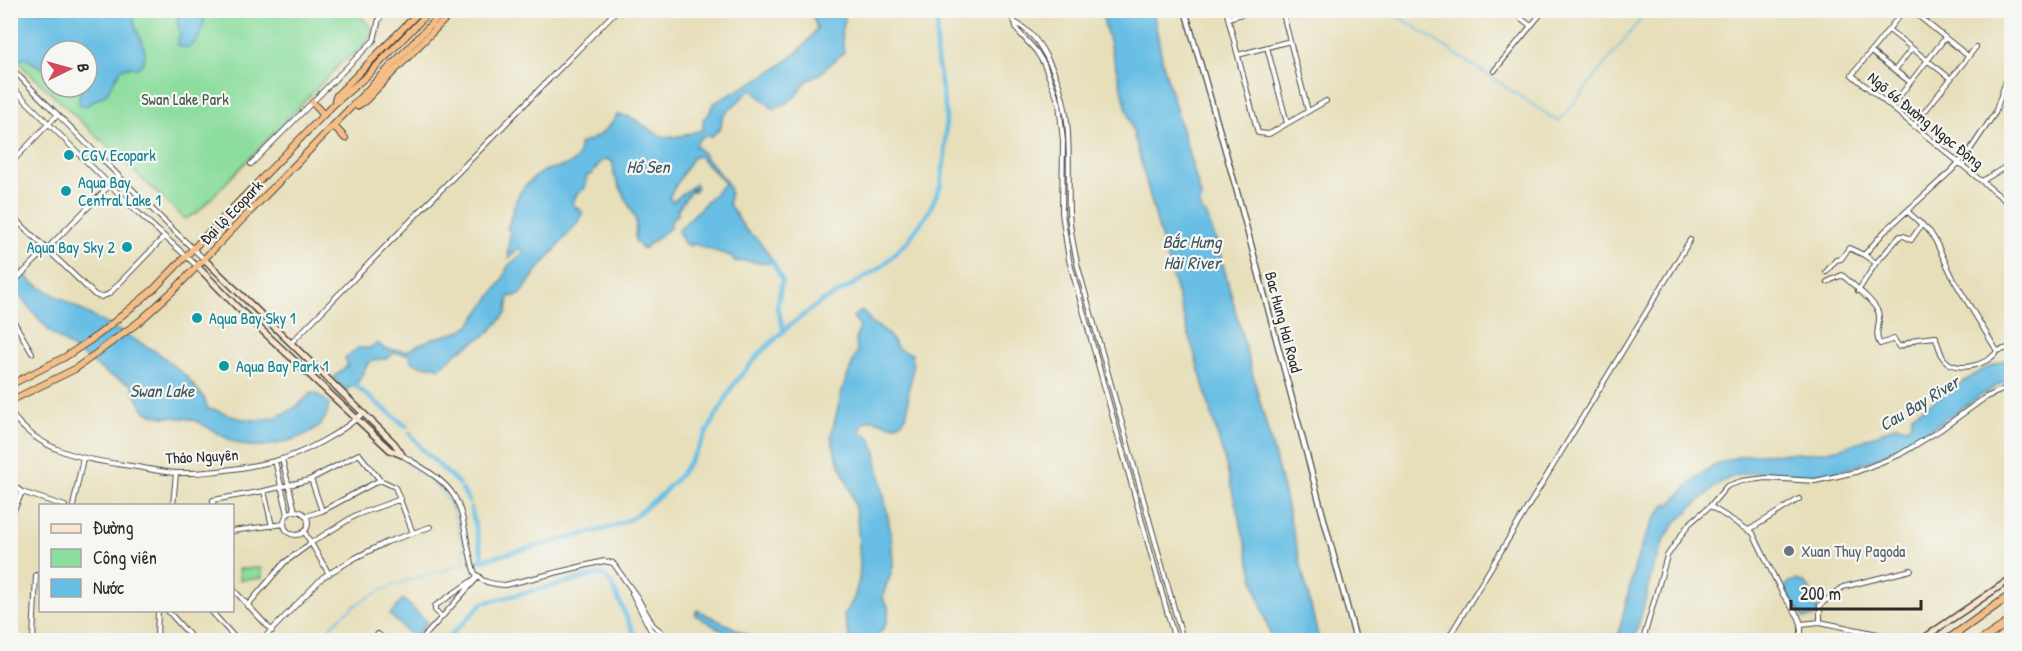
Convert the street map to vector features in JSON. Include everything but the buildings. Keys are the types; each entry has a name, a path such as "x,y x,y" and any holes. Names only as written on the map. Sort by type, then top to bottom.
{"highway":[{"path":"334,104 338,95 421,10"},
{"name":"Đại lộ Ecopark","path":"10,385 65,357 98,335 154,289 323,114 377,66 431,10"},
{"name":"Đại lộ Ecopark","path":"10,401 75,369 140,321 197,267 446,10"},
{"path":"346,113 365,101 454,10"},
{"path":"313,103 323,114"},
{"path":"334,126 345,138"},
{"path":"1950,640 2012,594"},
{"path":"1950,640 2012,599"},
{"path":"1982,640 2012,620"}],"main road":[{"path":"204,259 363,413 402,455"},
{"path":"197,267 390,450 402,455"},
{"path":"1925,639 2012,578"}],"street":[{"path":"251,164 374,40 379,19 387,10"},
{"path":"291,344 617,10"},
{"path":"1007,10 1017,30 1035,49 1044,64 1059,103 1063,141 1062,213 1069,260 1175,640"},
{"name":"Bac Hung Hai Road","path":"1185,10 1236,188 1356,640"},
{"path":"1226,10 1258,133 1269,134 1326,101"},
{"path":"1228,18 1256,10"},
{"path":"1282,10 1308,111"},
{"path":"1494,71 1544,10"},
{"path":"1904,10 1871,52 1910,82"},
{"path":"1911,10 1968,56"},
{"path":"1513,12 1531,26"},
{"path":"1015,22 1027,29 1040,45 1058,80 1068,118 1069,214 1078,267 1183,640"},
{"path":"1889,30 1951,79"},
{"path":"1892,107 1945,38"},
{"path":"1238,56 1290,41"},
{"path":"1035,49 1040,45"},
{"path":"1268,47 1287,123"},
{"path":"1914,125 1976,47"},
{"path":"1895,70 1912,48"},
{"name":"Ngõ 66 Đường Ngọc Động","path":"1871,52 1852,75 2012,206"},
{"path":"10,66 204,259"},
{"path":"1864,255 1884,231 1960,162 1995,113 2007,81 2012,78"},
{"path":"10,85 110,185 197,267"},
{"path":"10,164 57,115"},
{"path":"1983,182 2012,163"},
{"path":"10,286 119,176"},
{"path":"1907,211 1935,240 1954,280 1996,351"},
{"path":"10,214 95,295 101,297 109,294 164,237"},
{"path":"1858,291 1876,263 1900,236 1911,240 1922,224"},
{"path":"1065,235 1072,234"},
{"path":"1447,640 1690,240"},
{"path":"1826,272 1836,260 1841,259 1849,248 1876,263"},
{"path":"1827,282 1842,275 1878,310 1877,338 1880,344 1894,339 1899,347 1911,341 1936,337 1945,360 1967,367 1988,359 1996,351 2012,346"},
{"path":"10,315 32,353"},
{"path":"1643,640 1667,556 1689,524 1710,506 1722,490 1733,483 1766,478 1808,482 1834,478 1867,468 1899,455 1986,397 2012,386"},
{"path":"1110,407 1117,406"},
{"name":"Thảo Nguyên","path":"10,412 13,420 34,438 65,453 176,473 237,468 282,459 334,435 363,413"},
{"path":"213,504 213,500 282,488 311,479 359,454 380,480 395,487 413,533"},
{"path":"402,455 442,483 452,493 460,508 476,573 490,584 505,585 604,561 613,564 630,590 650,629 663,640"},
{"path":"73,504 83,458"},
{"path":"282,459 295,511"},
{"path":"275,461 288,514 284,524 287,531 294,535 304,531 308,524 306,516"},
{"path":"173,504 176,473"},
{"path":"311,479 322,511"},
{"path":"288,514 295,511 306,516 322,511 380,480"},
{"path":"10,483 22,492 59,504"},
{"path":"264,491 272,526"},
{"path":"10,519 22,492"},
{"path":"247,606 284,563 311,543 356,515 401,499"},
{"path":"1749,530 1799,499"},
{"path":"1710,506 1755,536 1782,593 1798,616 1801,624 1801,640"},
{"path":"234,531 284,524"},
{"path":"262,640 328,574 387,542 430,527"},
{"path":"304,531 328,574"},
{"path":"1149,549 1157,548"},
{"path":"1820,622 1820,604 1843,587 1911,570"},
{"path":"33,640 36,575"},
{"path":"442,617 435,610 435,606 479,576"},
{"path":"421,640 479,576"},
{"path":"234,590 272,631"},
{"path":"630,590 637,597 653,625 672,640"},
{"path":"169,612 194,640"},
{"path":"212,612 237,640"},
{"path":"143,640 156,638 158,613"},
{"path":"1801,624 1820,622 1906,640"},
{"path":"373,640 378,634 385,640"}],"green space":[{"name":"Swan Lake Park","path":"354,10 372,28 369,39 362,47 344,60 197,213 185,219 57,99 99,99 99,39 39,39 39,82 24,68 11,50 11,11"},
{"path":"261,568 262,578 240,580 239,569"}],"water":[{"path":"11,11 130,11 145,53 138,68 121,69 106,94 99,98 99,39 39,39 39,66 25,58 18,60 11,67"},
{"path":"179,11 206,11 198,38 190,47 177,44 180,34 177,21"},
{"name":"Hồ Sen","path":"811,11 847,11 841,31 844,52 817,76 807,81 795,97 781,106 773,109 751,89 722,117 721,128 710,137 706,135 700,138 695,147 728,184 729,205 745,229 759,240 773,262 766,264 734,261 733,257 684,243 678,231 724,184 699,156 692,158 669,197 672,202 695,184 697,187 694,192 692,189 677,210 679,214 672,219 670,228 643,249 635,241 636,220 614,175 613,163 608,159 600,164 591,175 587,175 585,188 577,194 573,202 574,207 582,212 580,220 536,272 520,295 509,297 507,312 487,334 458,352 439,369 436,366 423,366 412,362 408,354 394,353 385,359 369,363 358,382 345,390 333,378 348,365 345,358 358,348 370,348 377,343 385,349 407,351 431,339 458,332 470,325 502,281 508,266 523,253 519,248 509,258 510,231 507,229 519,195 529,182 544,171 573,162 579,152 579,144 601,134 617,115 631,118 665,137 703,130 703,119 709,114 713,104 771,72 797,53 808,41 817,28"},
{"name":"Bắc Hưng Hải River","path":"1101,11 1153,11 1163,64 1201,196 1200,205 1203,213 1206,214 1218,246 1278,469 1319,640 1272,640"},
{"path":"79,99 98,99 84,107 80,106"},
{"name":"Swan Lake","path":"10,258 33,283 157,352 186,376 204,398 208,409 246,419 267,419 295,408 311,393 317,394 329,403 325,419 314,429 295,439 273,445 251,446 230,440 193,420 158,416 147,412 131,384 109,375 50,332 11,286"},
{"path":"862,311 872,324 881,328 893,340 898,349 912,354 913,367 908,409 904,419 895,425 875,420 866,421 860,432 868,435 875,448 893,563 884,592 884,602 888,606 885,626 871,640 850,640 844,616 854,598 859,580 857,516 831,436 843,388 857,351 856,339 860,326 853,317"},
{"path":"2011,359 2011,381 2000,384 1903,446 1886,454 1857,466 1830,473 1817,475 1745,474 1719,484 1682,517 1669,532 1652,571 1633,640 1614,640 1619,632 1636,564 1648,532 1667,503 1669,505 1704,471 1737,457 1819,452 1859,442 1897,425 1905,428 1910,425 1912,415 1982,370"},
{"path":"1797,580 1807,586 1813,595 1817,617 1804,618 1784,589 1789,582"},
{"path":"403,599 427,622 414,638 390,615"},
{"path":"697,610 758,640 738,640 695,615"}],"waterway":[{"path":"478,561 609,528 632,518 662,494 680,475 696,452 734,384 759,354 790,325 821,302 881,267 907,242 928,213 941,185 945,155 946,114 936,53 938,10"},
{"path":"1389,10 1559,122 1648,10"},
{"path":"773,262 782,280 777,308 784,331"},
{"path":"354,385 406,426"},
{"path":"410,433 422,449 459,484"},
{"path":"406,462 444,495 455,515 462,543"},
{"path":"462,489 469,502"},
{"path":"471,508 483,559"},
{"path":"463,547 464,564"},
{"path":"318,640 335,622 368,597 403,582 465,564"},
{"path":"446,640 483,603 602,574 611,583 637,640"}],"place":[{"name":"CGV Ecopark","path":"69,155"},
{"name":"Aqua Bay Central Lake 1","path":"66,191"},
{"name":"Aqua Bay Sky 2","path":"127,247"},
{"name":"Aqua Bay Sky 1","path":"197,318"},
{"name":"Aqua Bay Park 1","path":"224,366"},
{"name":"Xuan Thuy Pagoda","path":"1789,551"}],"water label":[{"name":"Cau Bay River","path":"1919,403"}]}
